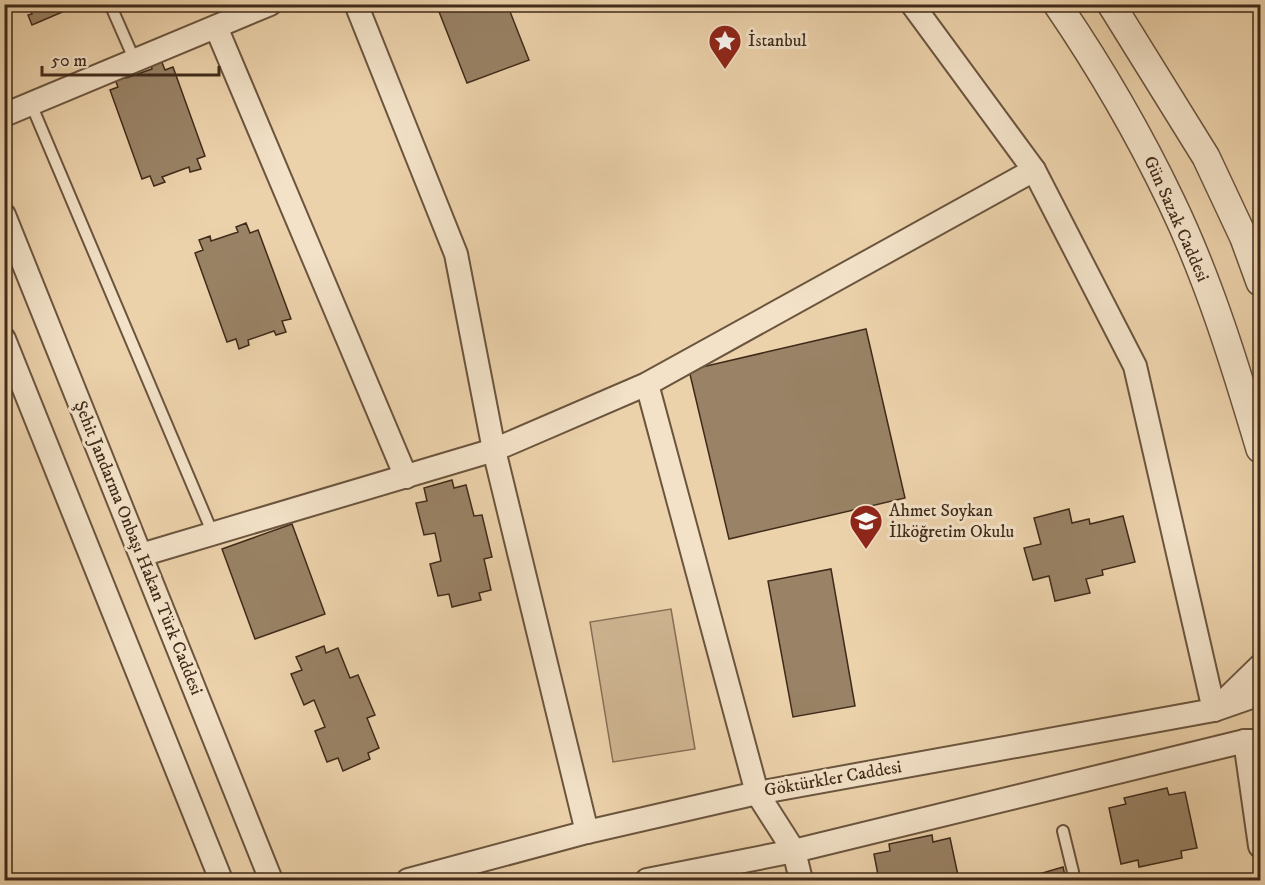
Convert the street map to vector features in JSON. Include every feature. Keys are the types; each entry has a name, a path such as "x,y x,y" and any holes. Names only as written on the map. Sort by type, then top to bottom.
{"street":[{"path":"4,115 270,4"},
{"path":"356,4 456,254 494,450 587,832"},
{"path":"912,4 1034,170 1135,366 1214,710"},
{"name":"Gün Sazak Caddesi","path":"1057,4 1114,92 1172,203 1215,310 1260,449"},
{"path":"1111,4 1206,158 1235,218 1260,282"},
{"path":"216,27 406,477"},
{"path":"141,555 494,450 647,384 1034,170"},
{"name":"Şehit Jandarma Onbaşı Hakan Türk Caddesi","path":"4,215 271,880"},
{"path":"4,339 14,387 221,880"},
{"path":"647,384 757,793 794,851 801,880"},
{"path":"1214,710 1260,666"},
{"name":"Göktürkler Caddesi","path":"408,880 587,832 757,793 1214,710 1260,694"},
{"path":"647,880 676,878 1255,743 1260,846"}],"lane":[{"path":"110,4 135,61"},
{"path":"31,104 213,534"},
{"path":"1063,831 1075,880"}],"shaded area":[{"path":"671,609 695,749 613,762 590,622"}],"building":[{"path":"28,4 81,4 32,25 28,15 32,14"},
{"path":"436,4 507,4 529,60 467,83"},
{"path":"161,60 165,70 173,67 205,156 197,159 201,169 190,172 189,167 162,177 165,182 154,186 150,176 142,179 110,90 118,87 114,77 125,73 126,78 152,69 151,64"},
{"path":"246,223 250,233 258,230 291,319 282,321 286,332 276,335 274,331 248,340 249,345 239,349 236,339 227,342 195,253 203,250 199,240 210,236 211,241 238,232 236,227"},
{"path":"866,329 905,498 729,539 689,370"},
{"path":"452,480 454,488 466,485 474,516 482,515 492,557 484,559 491,590 479,593 481,600 452,607 449,594 438,596 430,564 441,561 435,533 424,535 416,503 427,501 424,488"},
{"path":"1069,509 1072,523 1089,519 1090,524 1123,516 1135,562 1102,570 1103,575 1086,579 1090,593 1055,601 1049,576 1033,580 1024,548 1041,544 1034,518"},
{"path":"292,524 325,614 255,639 222,549"},
{"path":"831,569 855,706 793,717 768,581"},
{"path":"324,646 326,653 338,648 350,678 358,675 375,715 367,718 379,748 368,753 370,759 343,771 338,758 327,762 315,731 325,727 314,700 304,705 291,674 302,670 296,657"},
{"path":"1167,788 1169,795 1185,792 1197,848 1181,851 1182,858 1139,867 1138,860 1121,864 1109,808 1126,804 1124,798"},
{"path":"932,835 933,842 950,838 959,880 879,880 874,854 890,851 889,844"},
{"path":"1063,867 1066,880 1040,880 1039,874"}],"place":[{"name":"İstanbul","path":"725,70"},
{"name":"Ahmet Soykan İlköğretim Okulu","path":"866,550"}]}
